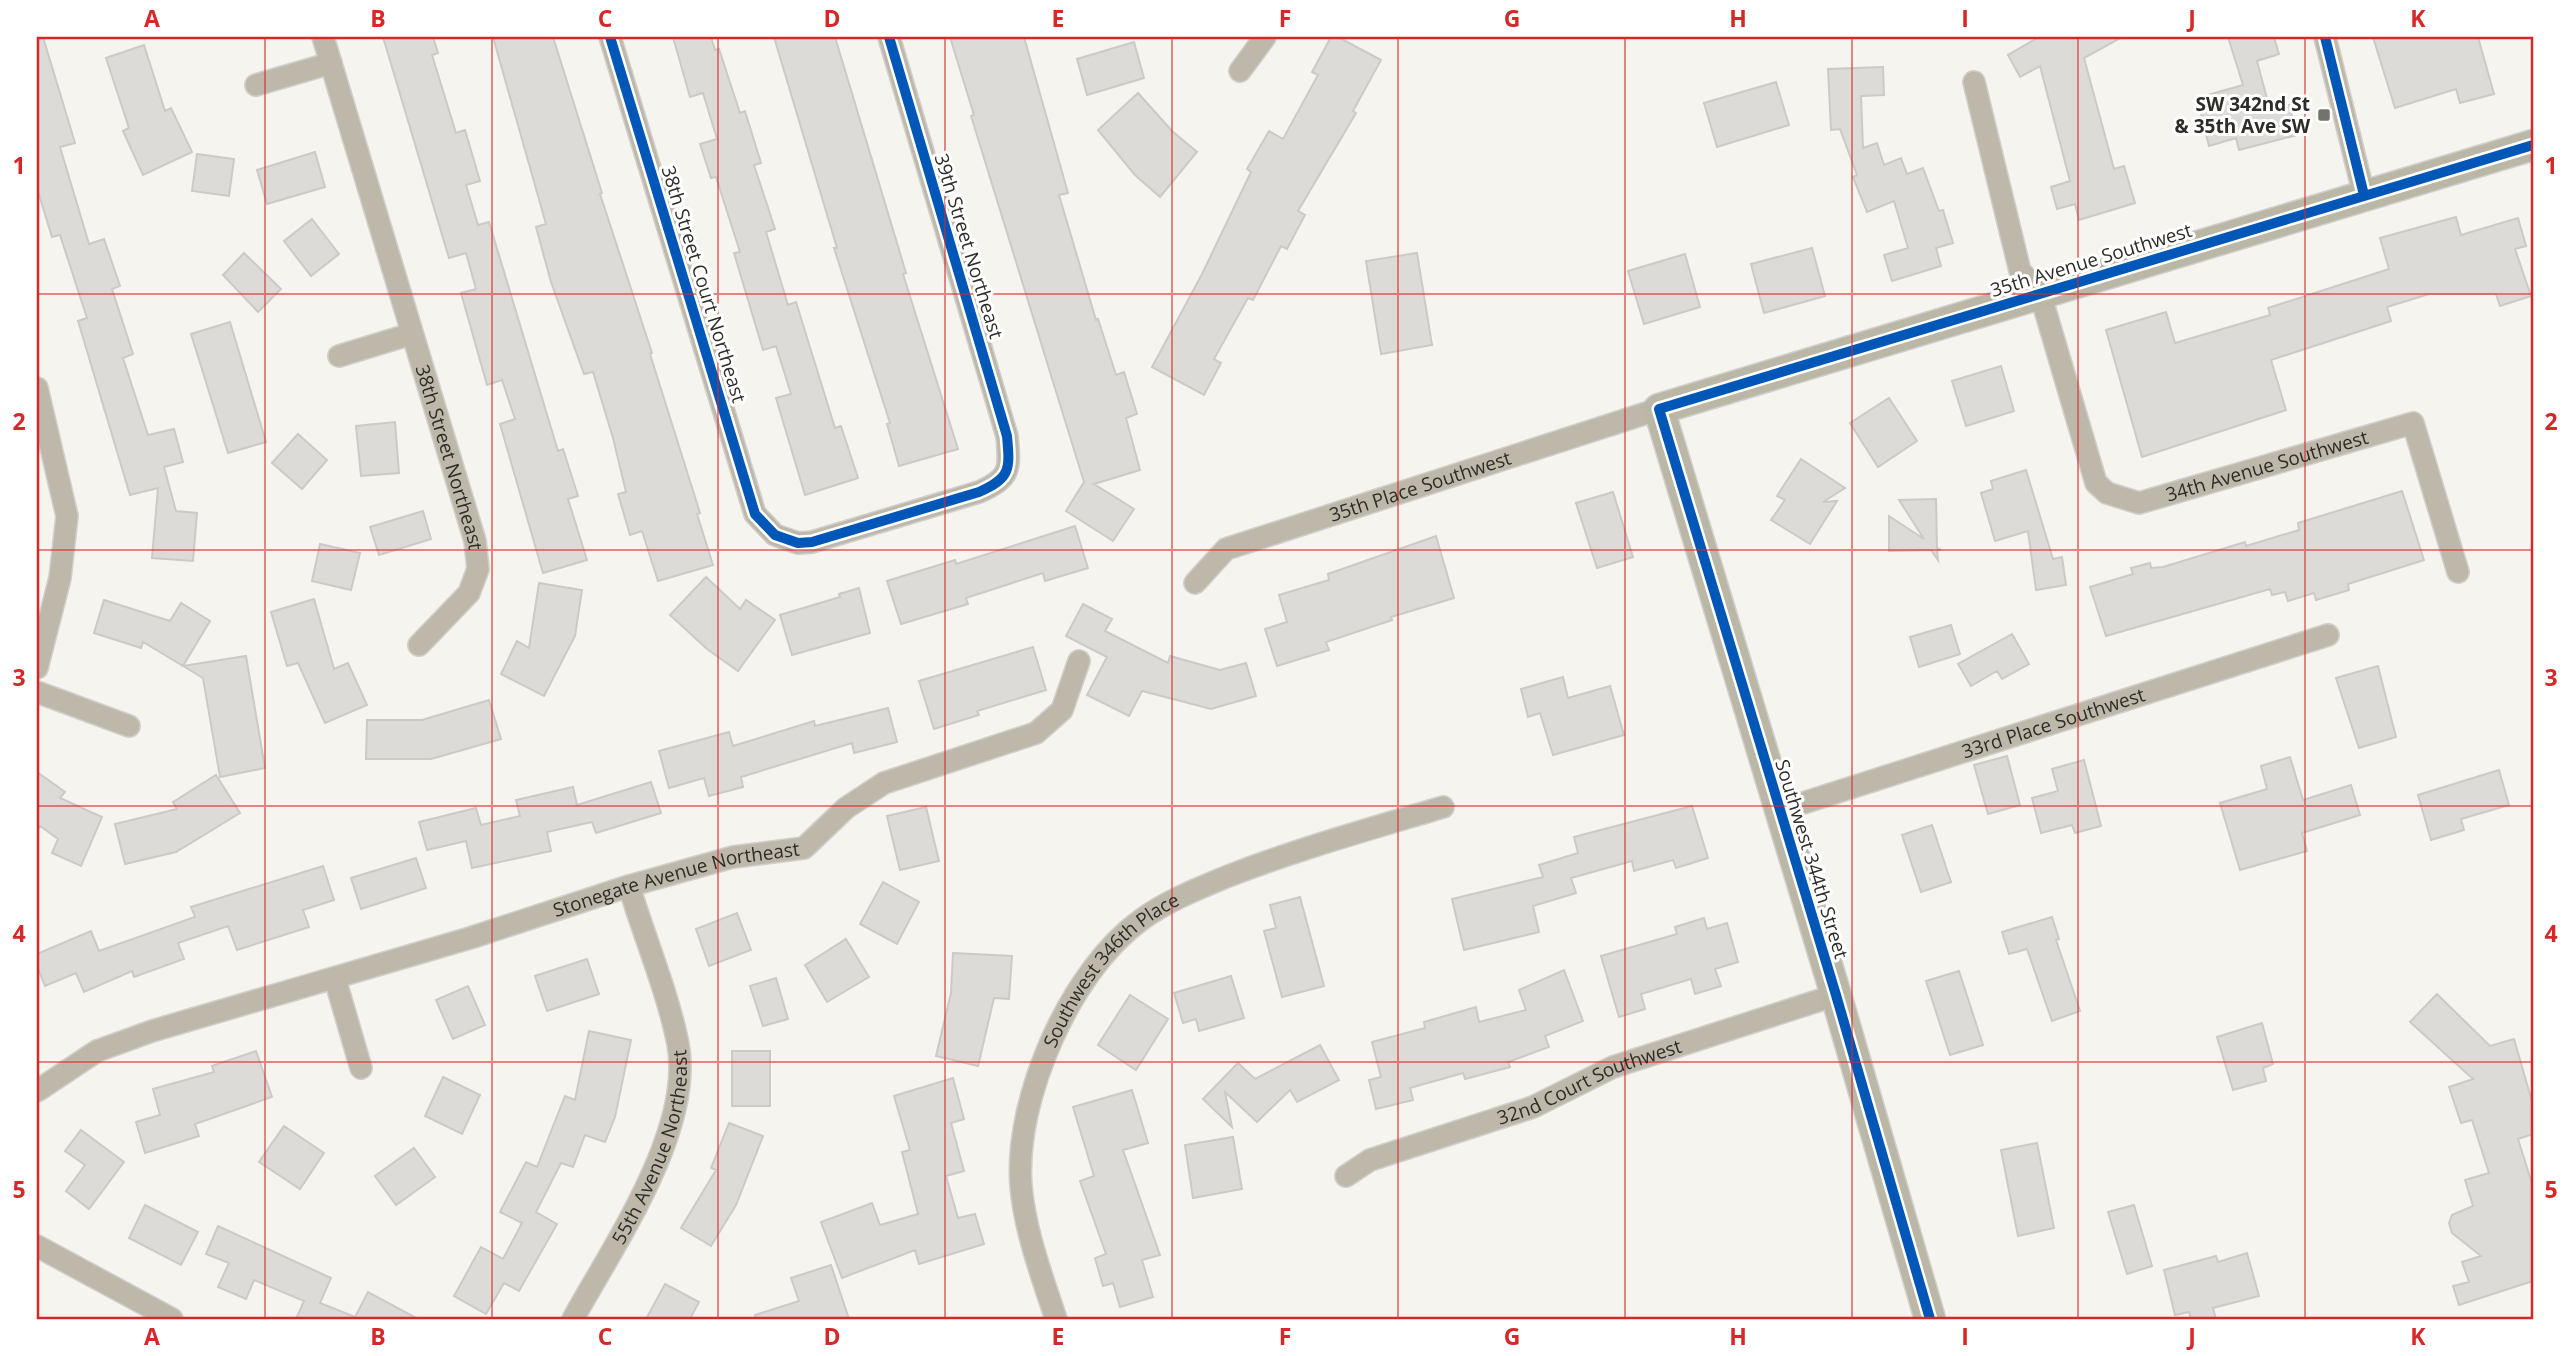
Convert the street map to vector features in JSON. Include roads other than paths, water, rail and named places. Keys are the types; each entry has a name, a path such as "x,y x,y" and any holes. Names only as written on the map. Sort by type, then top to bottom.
{"street":[{"name":"38th Street Northeast","path":"323,37 475,541 478,569 469,593 419,645"},
{"name":"38th Street Court Northeast","path":"610,37 755,514 775,536 798,543 834,537 979,492 999,483 1010,466"},
{"name":"39th Street Northeast","path":"889,37 1007,436 1010,466"},
{"path":"1240,71 1265,37"},
{"path":"2325,37 2364,195"},
{"path":"256,85 331,63"},
{"path":"1974,82 2020,271 2040,293"},
{"name":"35th Avenue Southwest","path":"1658,409 2533,145"},
{"name":"34th Avenue Southwest","path":"2040,293 2096,483 2107,493 2139,503 2160,499 2413,423 2458,572"},
{"path":"339,356 411,334"},
{"path":"37,388 42,423 67,516 66,540 53,613 37,668"},
{"name":"35th Place Southwest","path":"1195,583 1226,549 1658,409"},
{"name":"Southwest 344th Street","path":"1658,409 1836,995 1930,1319"},
{"name":"33rd Place Southwest","path":"1778,811 2328,635"},
{"name":"Stonegate Avenue Northeast","path":"37,1091 97,1051 152,1031 335,979 629,886 733,857 804,848 846,808 884,783 1036,733 1062,710 1079,661"},
{"path":"37,692 129,726"},
{"name":"Southwest 346th Place","path":"1056,1319 1027,1224 1021,1184 1023,1141 1031,1096 1059,1020 1085,980 1140,920 1188,893 1306,848 1443,807"},
{"name":"55th Avenue Northeast","path":"573,1319 646,1186 670,1130 677,1105 678,1044 629,886"},
{"path":"335,979 361,1068"},
{"name":"32nd Court Southwest","path":"1346,1176 1370,1160 1533,1107 1613,1067 1836,995"},
{"path":"37,1246 172,1319"}],"place":[{"name":"SW 342nd St & 35th Ave SW","path":"2324,115"}]}
